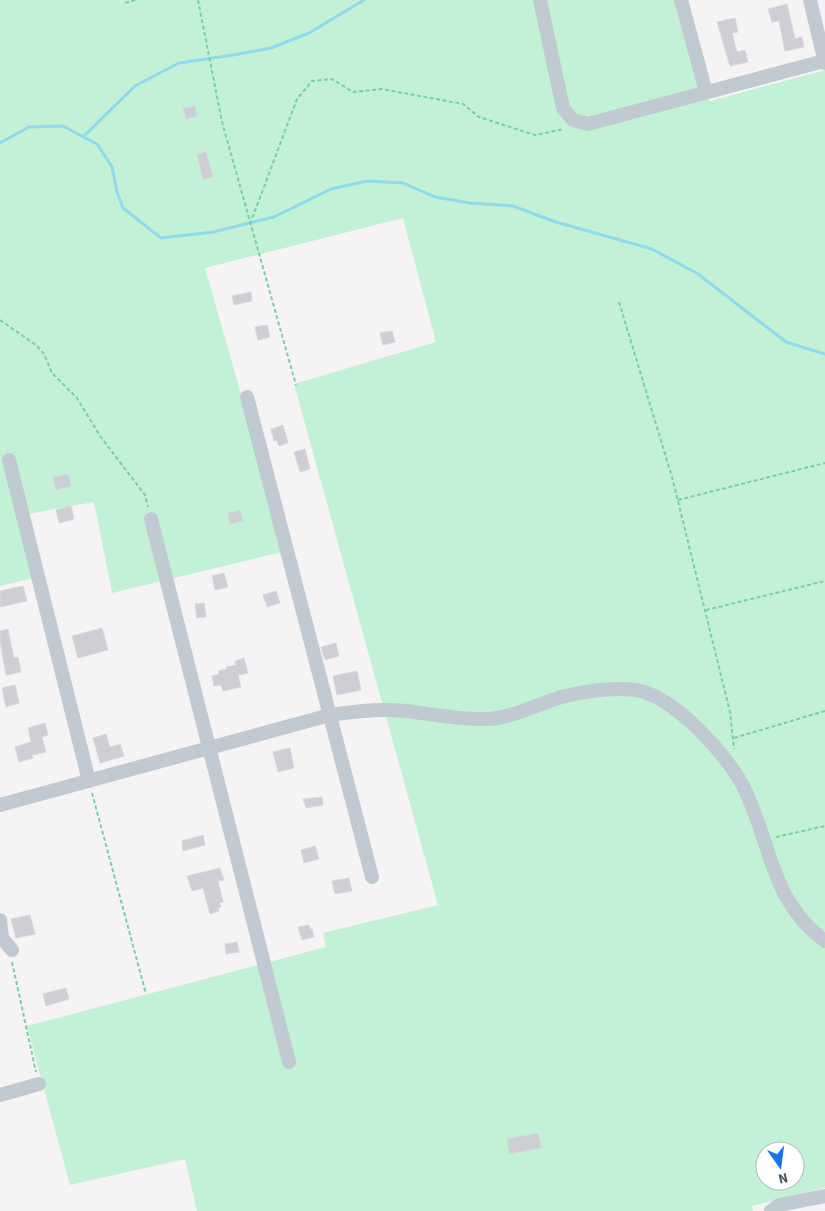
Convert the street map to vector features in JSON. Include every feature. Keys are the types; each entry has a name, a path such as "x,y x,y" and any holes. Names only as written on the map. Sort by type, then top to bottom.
{"street":[{"path":"540,0 563,108 572,120 588,124 825,62 810,0"},
{"path":"681,0 706,92"},
{"path":"247,397 372,876"},
{"path":"9,460 89,781"},
{"path":"151,519 289,1062"},
{"path":"0,804 330,716 362,711 404,711 487,720 506,716 565,696 616,688 638,690 658,698 694,725 731,766 745,789 765,839 774,872 786,897 798,917 825,941"},
{"path":"0,920 2,938 12,950"},
{"path":"0,1096 38,1084"},
{"path":"771,1211 779,1205 825,1196"}],"path":[{"path":"126,3 134,0"},
{"path":"198,0 222,122 296,385"},
{"path":"250,224 297,99 312,81 332,79 353,92 382,89 463,104 479,117 534,135 588,124"},
{"path":"619,302 678,500 730,712 735,744 731,766"},
{"path":"0,320 36,345 44,354 52,373 77,398 100,436 145,496 151,519"},
{"path":"678,500 825,463"},
{"path":"705,610 825,581"},
{"path":"734,738 825,711"},
{"path":"89,781 146,994"},
{"path":"765,839 825,826"},
{"path":"12,950 12,966 38,1084"}],"green space":[{"path":"0,0 682,0 710,101 825,70 825,1188 752,1206 753,1211 197,1211 185,1159 70,1185 27,1026 326,947 323,933 438,905 294,384 436,342 403,218 205,268 286,551 112,593 94,502 22,515 33,578 0,586"}],"building":[{"path":"787,4 795,39 802,37 804,47 785,51 779,21 772,22 768,9"},
{"path":"735,18 738,32 732,33 737,52 745,50 748,62 730,66 717,22"},
{"path":"195,106 197,116 186,119 183,108"},
{"path":"206,152 213,177 203,180 197,154"},
{"path":"251,292 252,301 234,305 232,296"},
{"path":"267,325 270,337 258,340 255,327"},
{"path":"392,331 395,342 383,345 380,333"},
{"path":"283,425 288,443 279,446 277,440 274,441 271,429"},
{"path":"305,449 310,469 300,472 294,452"},
{"path":"68,474 71,486 56,490 53,477"},
{"path":"71,506 74,519 59,523 56,510"},
{"path":"240,510 243,521 230,524 228,513"},
{"path":"224,573 228,587 215,590 212,576"},
{"path":"23,586 27,601 0,607 0,591"},
{"path":"276,591 280,603 267,607 263,595"},
{"path":"204,603 206,617 197,618 195,604"},
{"path":"102,628 108,650 78,658 72,636"},
{"path":"8,629 14,658 18,657 21,672 6,675 0,631"},
{"path":"336,643 339,656 325,660 321,647"},
{"path":"244,658 248,673 238,675 241,687 223,691 221,685 214,686 212,676 219,674 218,671 227,669 226,667 236,665 235,661"},
{"path":"357,671 361,690 337,695 333,676"},
{"path":"15,685 19,703 6,707 2,688"},
{"path":"45,723 48,735 42,737 46,752 32,755 33,758 19,762 15,747 31,742 28,728"},
{"path":"106,734 110,747 120,744 124,756 100,763 93,738"},
{"path":"290,748 294,768 278,772 273,752"},
{"path":"322,797 323,805 306,808 303,799"},
{"path":"203,835 205,845 183,851 182,841"},
{"path":"315,846 319,859 304,863 301,850"},
{"path":"220,868 224,880 218,881 223,902 219,903 221,907 218,908 219,911 210,914 203,888 192,891 187,876"},
{"path":"349,878 352,891 335,894 332,881"},
{"path":"30,915 35,934 16,938 11,919"},
{"path":"309,925 314,937 302,940 298,927"},
{"path":"237,942 239,952 226,954 225,944"},
{"path":"66,988 69,999 46,1006 43,994"},
{"path":"538,1133 541,1148 509,1154 507,1139"}],"waterway":[{"path":"83,137 135,86 179,63 271,48 309,33 364,0"},
{"path":"0,143 29,127 63,126 97,144 112,167 117,192 123,208 161,238 213,232 274,217 331,189 367,181 403,183 435,197 470,203 513,206 556,222 652,249 698,274 786,342 825,354"}]}
